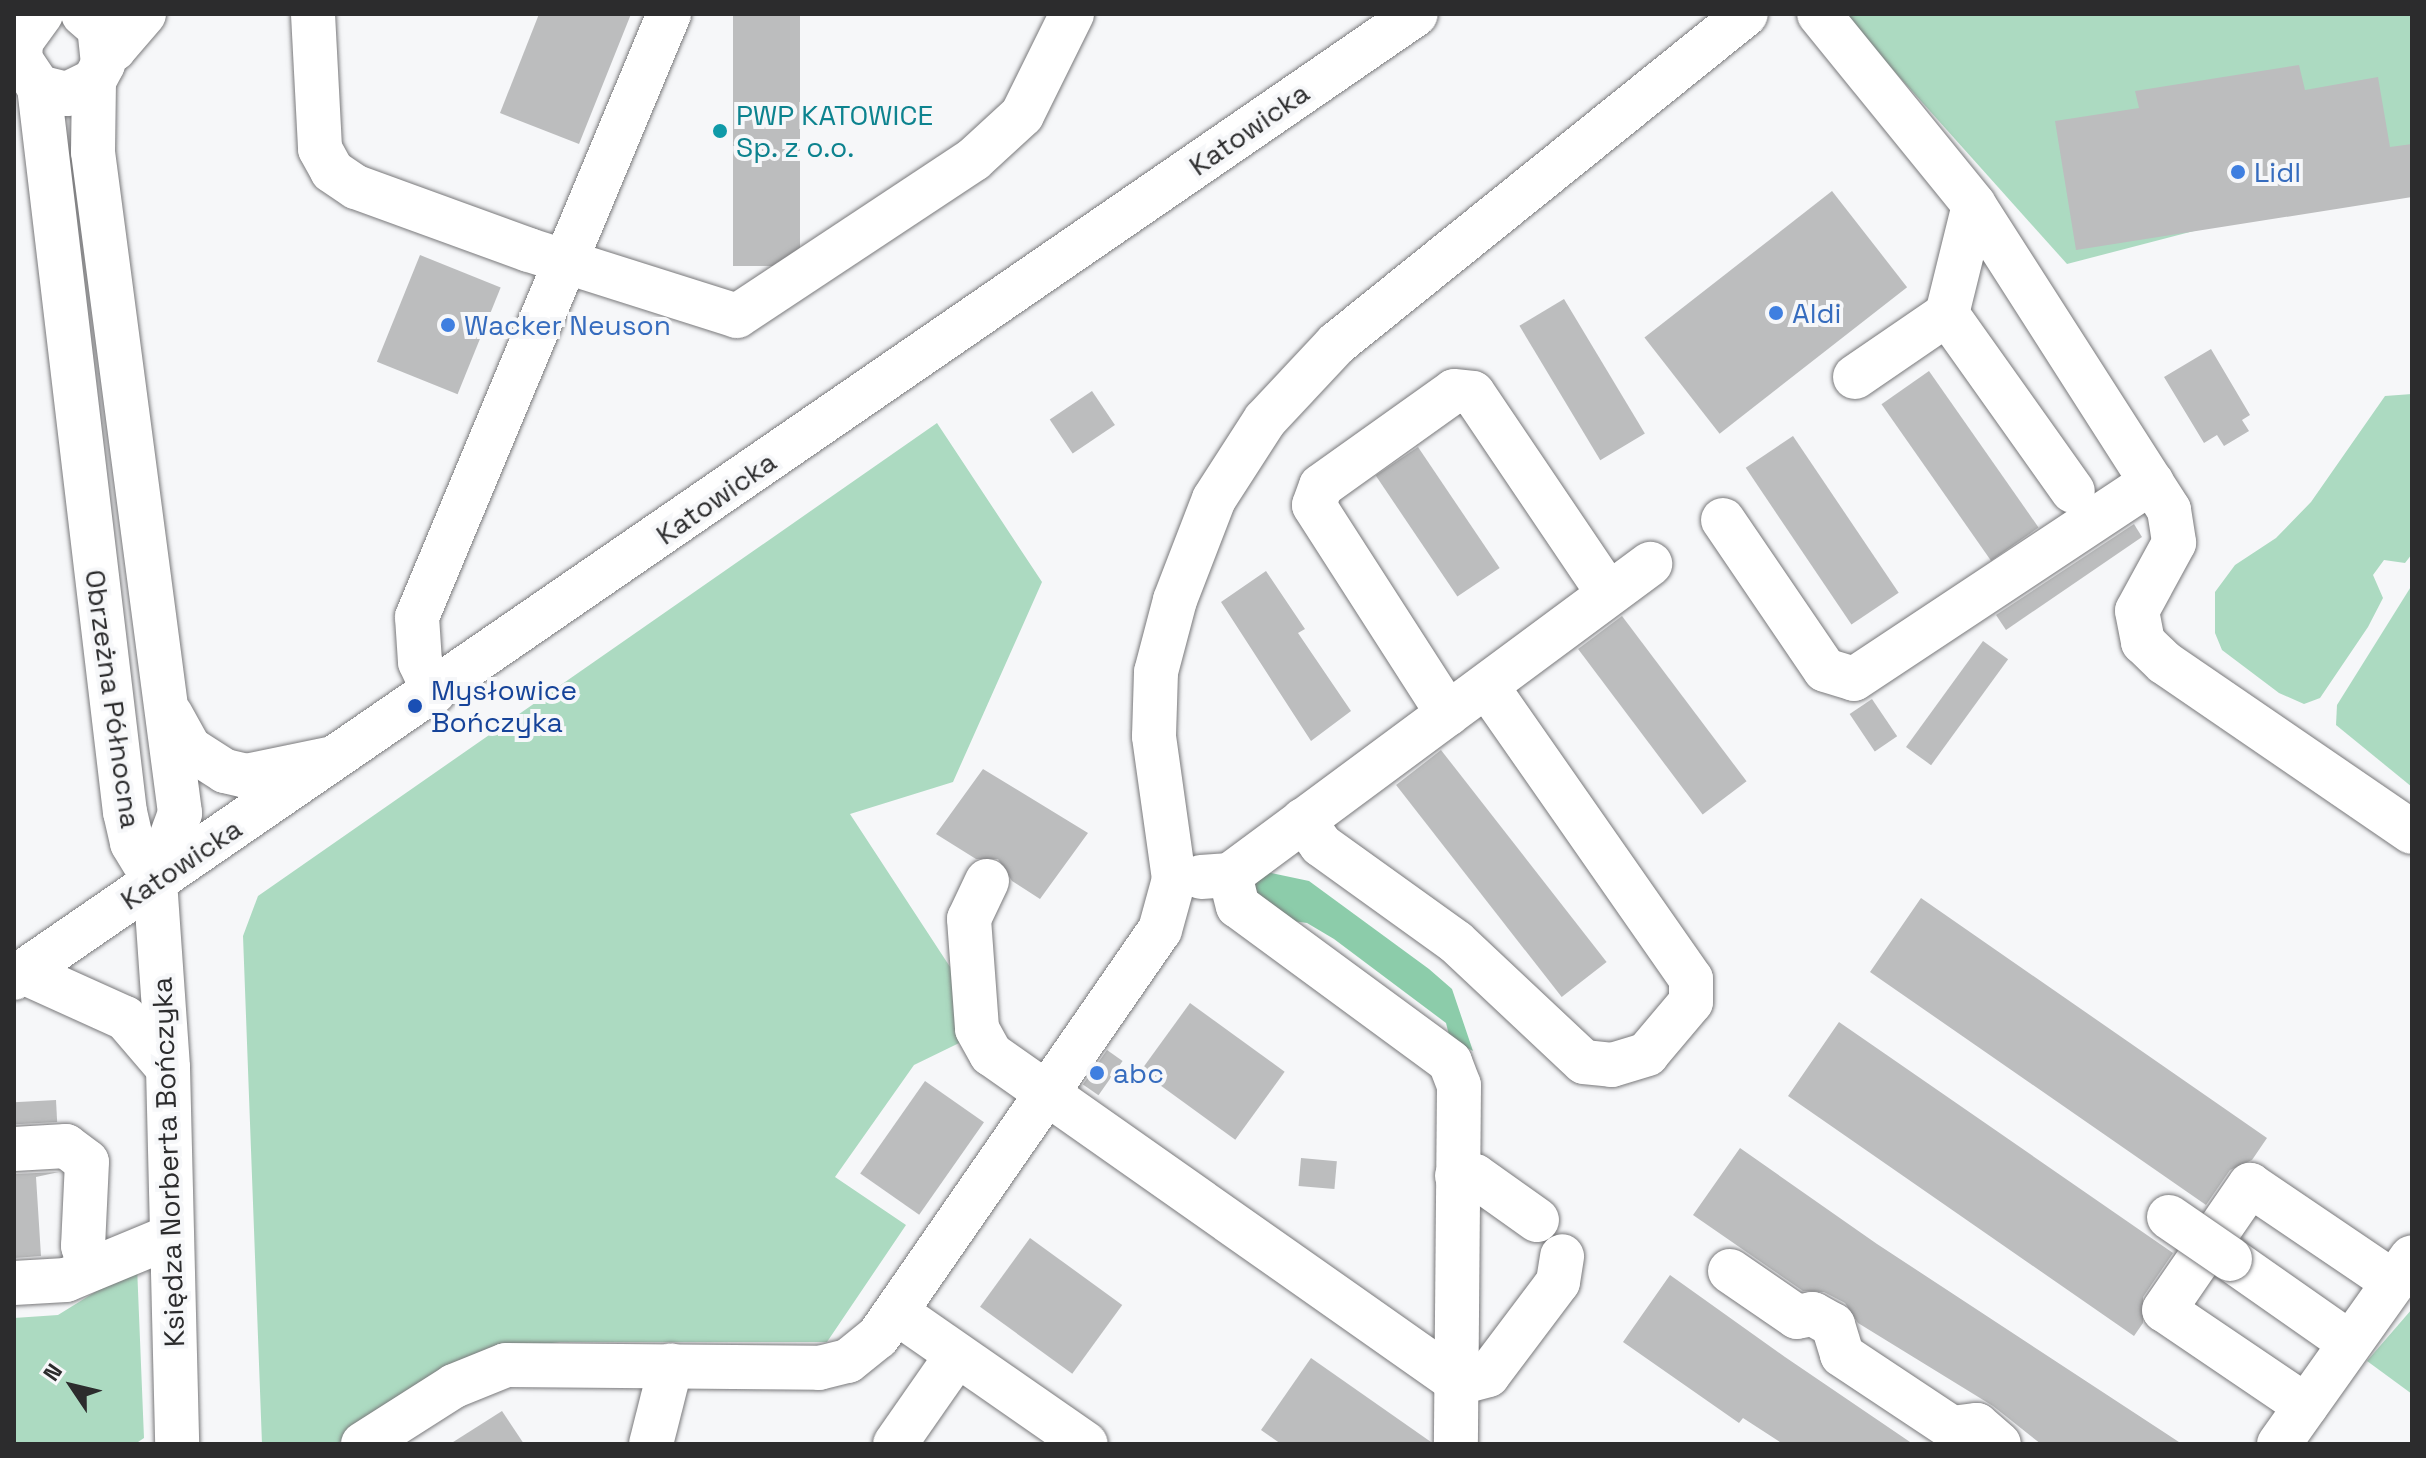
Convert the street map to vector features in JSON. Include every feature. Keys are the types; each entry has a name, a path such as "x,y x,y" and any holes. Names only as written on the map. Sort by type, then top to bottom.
{"street":[{"path":"39,87 67,94 91,34 114,49 144,14"},
{"path":"434,692 420,662 417,617 669,14"},
{"path":"315,17 320,149 332,171 356,187 737,316 983,150 1022,115 1072,14"},
{"name":"Katowicka","path":"19,975 342,756 1416,14"},
{"path":"363,1444 454,1386 506,1365 819,1368 848,1361 896,1312 1160,930 1174,879 1154,736 1156,672 1175,600 1214,499 1265,420 1336,344 1746,14"},
{"path":"1819,14 1974,205 2169,510 2174,543 2137,611 2143,642 2165,663 2412,832"},
{"name":"Obrzeżna Północna","path":"25,33 24,67 39,87 125,812 132,843 155,881"},
{"name":"Obrzeżna Północna","path":"91,34 93,152 180,813 155,881"},
{"path":"1855,377 1947,314 1974,205"},
{"path":"1947,314 2073,491"},
{"path":"1448,714 1314,505 1321,486 1454,391 1473,393 1608,593"},
{"path":"1723,520 1825,670 1854,679 2152,482"},
{"path":"1174,879 1230,875 1650,564"},
{"path":"1303,820 1321,845 1456,942 1584,1062 1612,1065 1647,1054 1691,1002 1691,979 1487,687"},
{"path":"169,713 189,748 225,771 246,776 342,756"},
{"path":"1230,875 1238,906 1450,1062 1459,1085 1452,1343 1459,1383 1456,1444"},
{"name":"Księdza Norberta Bończyka","path":"155,881 168,1068 177,1444"},
{"path":"987,881 969,919 977,1029 991,1054 1459,1383"},
{"path":"19,975 125,1018 168,1068"},
{"path":"14,1149 66,1146 87,1162 83,1246 90,1269"},
{"path":"1457,1176 1475,1176 1537,1220"},
{"path":"2279,1444 2306,1406 2350,1343 2402,1270 2250,1185 2164,1310 2306,1406"},
{"path":"2169,1217 2350,1343"},
{"path":"14,1283 66,1280 170,1237"},
{"path":"1459,1383 1488,1375 1558,1282 1562,1256"},
{"path":"1730,1271 1797,1317 1813,1314 1833,1325 1842,1355 1952,1428 1977,1425 1999,1444"},
{"path":"896,1312 1086,1444"},
{"path":"895,1444 957,1355"},
{"path":"651,1444 671,1365"}],"green space":[{"path":"1843,14 2412,14 2412,162 2317,199 2067,264"},
{"path":"2412,394 2412,554 2405,563 2384,560 2373,575 2383,598 2368,627 2320,698 2304,704 2279,693 2222,650 2215,633 2215,592 2235,565 2276,538 2311,502 2385,396"},
{"path":"937,423 1042,582 953,782 850,814 990,1028 914,1065 835,1177 906,1225 827,1342 560,1342 487,1351 336,1444 262,1444 243,936 258,896"},
{"path":"2412,585 2412,787 2336,725 2337,705"},
{"path":"1266,872 1309,881 1429,969 1452,989 1473,1051 1450,1039 1446,1023 1334,939 1307,923 1265,917 1254,899 1256,881"},
{"path":"137,1266 144,1438 135,1444 14,1444 14,1318 58,1315"},
{"path":"2412,1309 2412,1394 2367,1361"}],"building":[{"path":"539,14 631,14 579,144 500,113"},
{"path":"733,14 800,14 800,266 733,266"},
{"name":"Lidl","path":"2299,65 2305,90 2378,77 2390,147 2412,144 2412,197 2076,250 2055,121 2139,108 2135,91"},
{"name":"Aldi","path":"1832,191 1907,287 1720,434 1644,338"},
{"path":"420,255 501,288 458,394 377,362"},
{"path":"1564,299 1645,434 1600,460 1519,326"},
{"path":"2211,349 2250,415 2242,420 2249,431 2224,446 2217,435 2204,443 2164,377"},
{"path":"1929,371 2039,527 1991,561 1881,404"},
{"path":"1092,391 1115,425 1073,454 1050,420"},
{"path":"1793,436 1899,593 1851,625 1746,468"},
{"path":"1418,447 1500,568 1457,597 1376,476"},
{"path":"2134,524 2142,537 2006,630 1996,615"},
{"path":"1266,571 1305,629 1298,633 1351,711 1311,741 1221,602"},
{"path":"1622,616 1747,781 1703,814 1578,649"},
{"path":"1983,641 2008,659 1931,765 1906,747"},
{"path":"1872,699 1897,736 1875,751 1850,714"},
{"path":"1441,750 1607,962 1562,997 1396,785"},
{"path":"983,769 1088,833 1040,899 1012,881 998,859 976,859 936,834"},
{"path":"1921,898 2267,1138 2252,1160 2230,1170 2206,1205 1870,972"},
{"path":"1190,1003 1285,1072 1235,1140 1141,1071"},
{"path":"1839,1022 2173,1253 2143,1297 2143,1323 2134,1336 1788,1096"},
{"path":"1107,1050 1123,1061 1098,1095 1083,1084"},
{"path":"925,1081 984,1122 919,1215 860,1174"},
{"path":"56,1100 57,1122 15,1124 14,1102"},
{"path":"1740,1148 1877,1244 2182,1444 2041,1444 1993,1406 1858,1323 1845,1303 1824,1292 1803,1291 1693,1215"},
{"path":"1301,1158 1337,1161 1334,1189 1299,1186"},
{"path":"59,1172 36,1177 41,1256 14,1258 14,1174"},
{"path":"1030,1238 1122,1305 1072,1374 980,1307"},
{"path":"1670,1275 1913,1444 1783,1444 1743,1418 1739,1423 1623,1342"},
{"path":"1311,1358 1431,1444 1281,1444 1261,1430"},
{"path":"502,1411 524,1444 450,1444"}],"place":[{"name":"PWP KATOWICE Sp. z o.o.","path":"720,131"},
{"name":"Lidl","path":"2238,172"},
{"name":"Aldi","path":"1776,313"},
{"name":"Wacker Neuson","path":"448,325"},
{"name":"Mysłowice Bończyka","path":"415,706"},
{"name":"abc","path":"1097,1073"}]}
